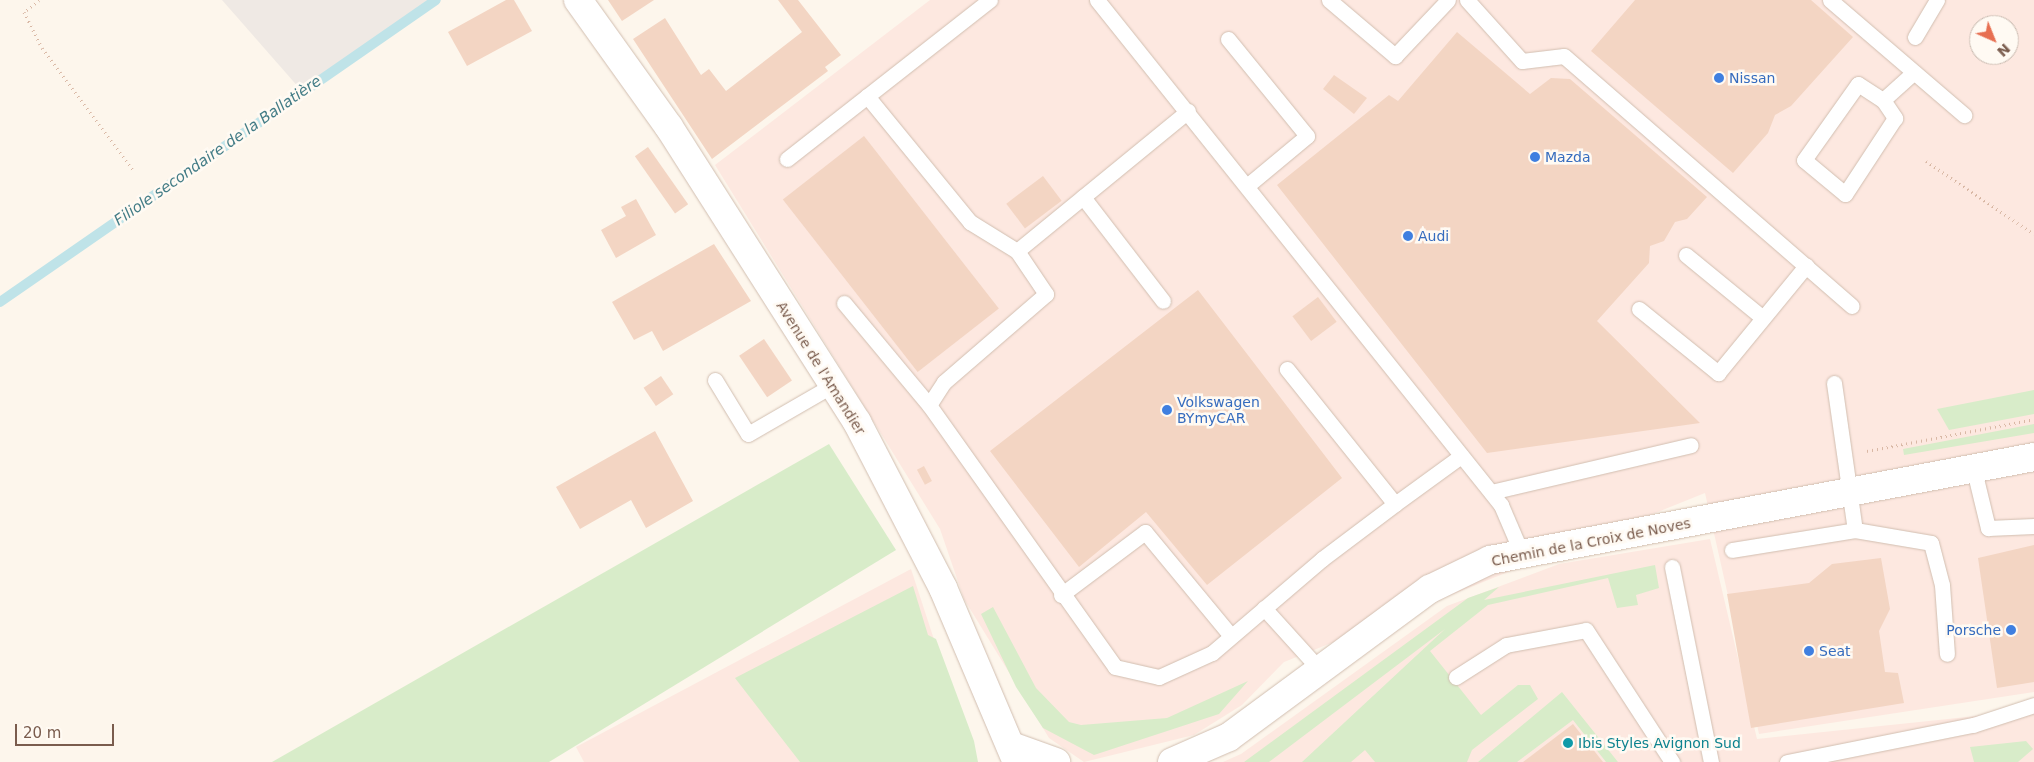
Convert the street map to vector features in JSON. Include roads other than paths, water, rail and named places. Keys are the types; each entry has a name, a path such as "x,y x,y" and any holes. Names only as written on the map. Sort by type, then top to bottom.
{"street":[{"name":"Avenue de l'Amandier","path":"578,0 668,127 833,385 943,588 1014,754"},
{"name":"Chemin de la Croix de Noves","path":"1151,762 1183,756 1229,737 1321,672 1430,589 1490,560 1850,492 1973,466 2034,457"},
{"path":"1014,754 1056,762"}],"lane":[{"path":"787,160 990,0"},
{"path":"1097,0 1248,185 1491,492 1522,554"},
{"path":"1329,0 1394,56 1448,0"},
{"path":"1467,0 1522,61 1564,56 1852,306"},
{"path":"1830,0 1964,115"},
{"path":"1916,37 1937,0"},
{"path":"1228,39 1306,136 1248,185"},
{"path":"1883,100 1913,73"},
{"path":"1858,84 1883,100 1895,118 1845,194 1804,160 1858,84"},
{"path":"867,96 970,222 1017,251 1046,294 944,382 929,405"},
{"path":"1017,251 1188,111"},
{"path":"1083,197 1163,302"},
{"path":"1686,255 1762,318"},
{"path":"1639,309 1718,373 1806,266"},
{"path":"844,303 929,405 1061,595 1115,667 1159,676 1212,653 1264,608 1395,504 1461,456"},
{"path":"1287,369 1395,504"},
{"path":"715,380 748,434 833,385"},
{"path":"1834,383 1855,530"},
{"path":"1491,492 1691,445"},
{"path":"1973,466 1988,528 2034,526"},
{"path":"1732,550 1855,530 1930,543 1942,584 1947,654"},
{"path":"1061,595 1144,532 1231,636"},
{"path":"1672,567 1711,762"},
{"path":"1264,608 1321,672"},
{"path":"1456,677 1506,645 1586,630 1672,762"},
{"path":"1787,762 1973,725 2034,706"}],"waterway":[{"name":"Filiole secondaire de la Ballatière","path":"0,302 436,0"}],"place":[{"name":"Nissan","path":"1719,78"},
{"name":"Mazda","path":"1535,157"},
{"name":"Audi","path":"1408,236"},
{"name":"Volkswagen BYmyCAR","path":"1167,410"},
{"name":"Porsche","path":"2011,630"},
{"name":"Seat","path":"1809,651"},
{"name":"Ibis Styles Avignon Sud","path":"1568,743"}]}
